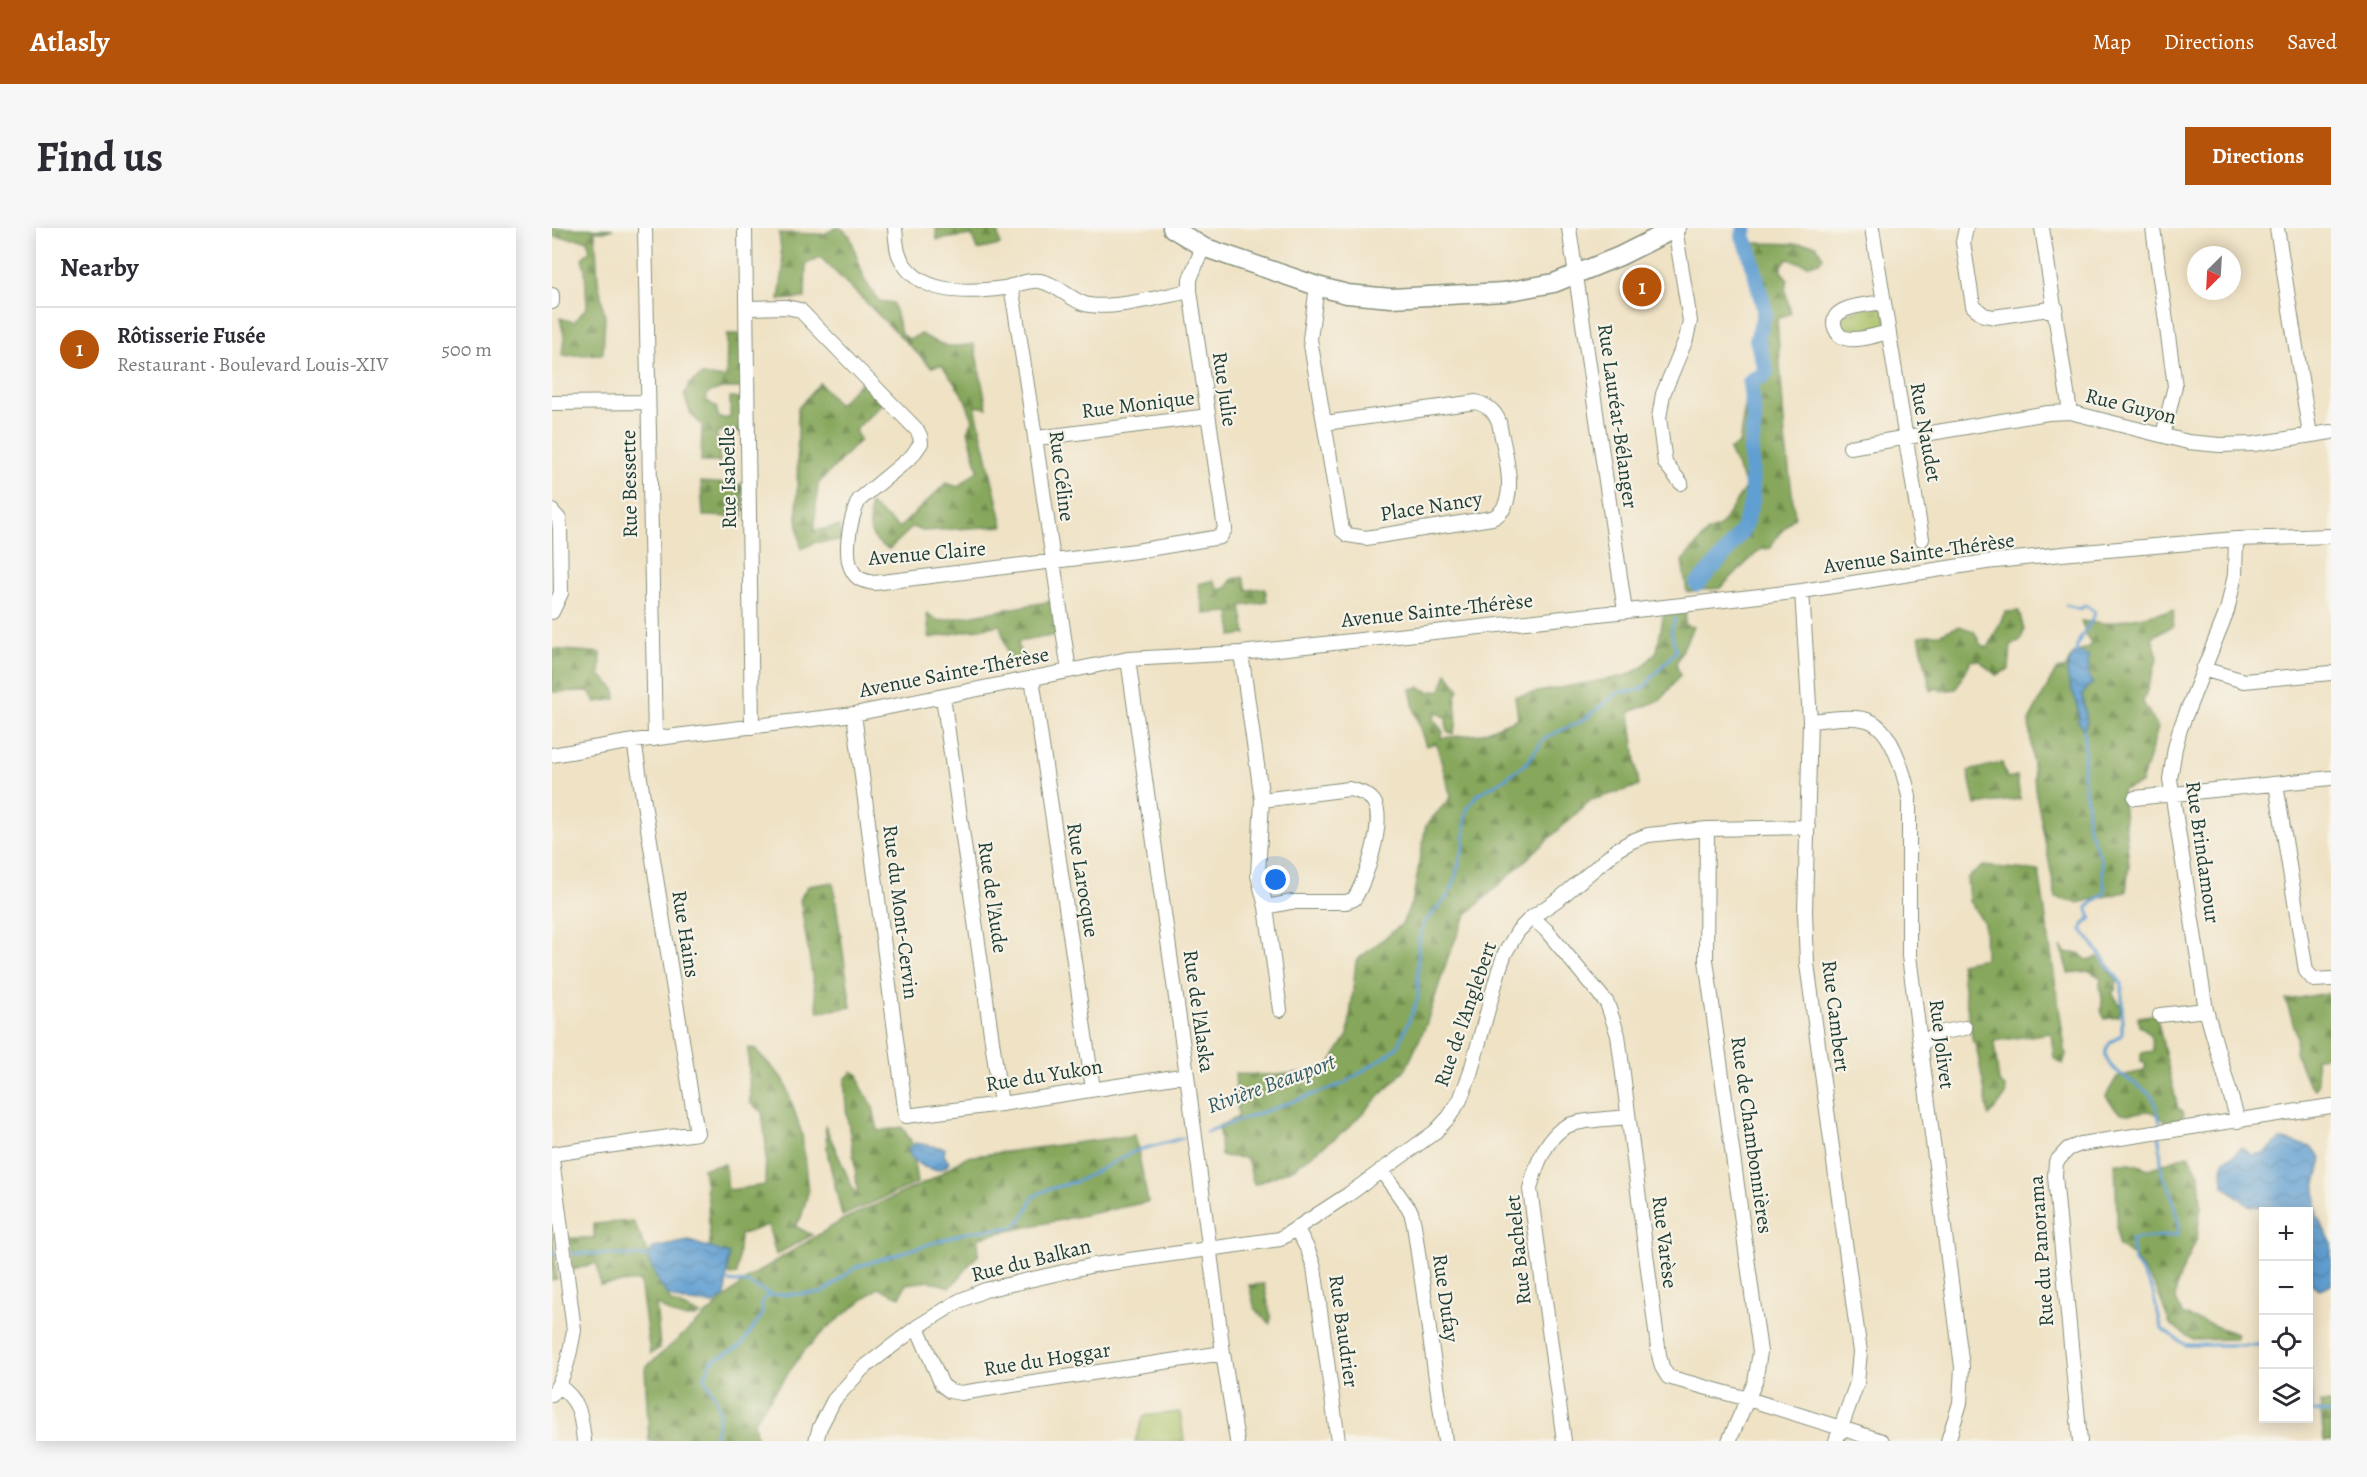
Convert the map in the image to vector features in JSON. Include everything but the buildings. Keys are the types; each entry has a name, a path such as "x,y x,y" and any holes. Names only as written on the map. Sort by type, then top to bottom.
{"main road":[{"path":"1172,228 1203,247 1317,286 1347,294 1391,298 1504,292 1554,283 1620,256 1675,228"}],"street":[{"name":"Rue Bessette","path":"645,228 655,739"},
{"name":"Rue Isabelle","path":"745,228 752,727"},
{"path":"895,228 898,253 905,266 927,283 943,289 977,292 1029,281 1040,281 1053,285 1083,303 1097,306 1190,291"},
{"name":"Rue Lauréat-Bélanger","path":"1569,228 1625,611"},
{"path":"1675,228 1690,321 1686,339 1663,394 1659,418 1665,463 1681,483"},
{"name":"Rue Naudet","path":"1872,228 1922,540"},
{"path":"1966,228 1963,242 1973,306 1984,315 1994,317 2056,308"},
{"path":"2042,228 2056,308 2070,412"},
{"path":"2153,228 2175,386 2163,435"},
{"path":"2277,228 2310,435"},
{"name":"Rue Julie","path":"1203,247 1190,279 1190,291 1226,529 1220,537"},
{"name":"Rue Céline","path":"1011,286 1037,438 1052,561 1069,671"},
{"name":"Place Nancy","path":"1317,286 1310,339 1342,530 1348,535 1366,538 1492,518 1500,515 1508,500 1510,489 1499,422 1496,414 1484,405 1476,402 1325,423"},
{"path":"552,295 552,302"},
{"path":"1883,302 1842,311 1836,316 1834,326 1838,334 1845,338 1856,339 1888,332"},
{"name":"Avenue Claire","path":"747,308 786,307 800,310 909,421 920,436 918,449 859,500 855,508 850,527 849,552 854,573 861,580 874,583 1220,537"},
{"path":"552,403 648,402"},
{"name":"Rue Guyon","path":"1850,447 2048,413 2070,412 2188,442 2220,445 2254,444 2331,432"},
{"name":"Rue Monique","path":"1037,438 1208,416"},
{"path":"552,511 559,519 561,593 552,612"},
{"name":"Avenue Sainte-Thérèse","path":"552,755 634,741 854,714 1128,659 1241,653 1802,591 1986,562 2236,539 2331,536"},
{"name":"Rue Brindamour","path":"2236,539 2232,592 2227,611 2203,669 2175,748 2170,779 2206,1010 2238,1121"},
{"name":"Rue Cambert","path":"1802,591 1810,721 1805,912 1807,964 1860,1352 1857,1383 1839,1435"},
{"path":"1241,653 1262,800 1258,874 1266,908 1280,1010"},
{"name":"Rue de l'Alaska","path":"1128,659 1237,1441"},
{"path":"2203,669 2244,681 2331,673"},
{"name":"Rue Larocque","path":"1032,678 1093,1089"},
{"name":"Rue de l'Aude","path":"943,697 1001,1104"},
{"name":"Rue du Mont-Cervin","path":"854,714 906,1116"},
{"name":"Rue Jolivet","path":"1810,721 1847,718 1868,720 1882,728 1891,742 1906,781 1909,796 1909,956 1962,1367 1960,1403 1948,1441"},
{"name":"Rue Hains","path":"552,1154 697,1133 634,741"},
{"path":"2135,798 2331,778"},
{"path":"2276,784 2306,971 2314,980 2331,979"},
{"path":"1262,800 1349,789 1367,796 1374,802 1377,813 1377,830 1369,863 1354,899 1346,902 1291,902 1266,908"},
{"name":"Rue de l'Anglebert","path":"1210,1247 1280,1239 1435,1132 1454,1108 1470,1074 1505,953 1518,931 1532,917 1560,898 1618,849 1648,835 1707,829 1808,827"},
{"name":"Rue de Chambonnières","path":"1707,829 1706,960 1760,1352 1759,1371 1729,1441"},
{"name":"Rue Varèse","path":"1532,917 1546,930 1607,1003 1613,1016 1618,1035 1662,1367 1668,1377 1748,1399 1839,1435 1882,1441"},
{"path":"2160,1015 2206,1010"},
{"path":"1921,1044 1938,1033 1965,1028"},
{"name":"Rue du Yukon","path":"906,1116 1001,1104 1187,1075"},
{"name":"Rue du Panorama","path":"2080,1441 2055,1162 2068,1149 2081,1144 2331,1106"},
{"name":"Rue Bachelet","path":"1564,1441 1530,1189 1533,1176 1547,1146 1561,1129 1572,1124 1628,1116"},
{"path":"552,1159 574,1330 570,1355 556,1390 570,1394 577,1404 584,1441"},
{"name":"Rue Dufay","path":"1381,1170 1411,1212 1445,1441"},
{"name":"Rue Baudrier","path":"1297,1229 1314,1267 1338,1441"},
{"name":"Rue du Balkan","path":"816,1441 820,1427 834,1400 862,1369 917,1327 958,1301 985,1290 1094,1264 1210,1247"},
{"name":"Rue du Hoggar","path":"917,1327 942,1385 950,1391 961,1393 1223,1353"}],"green space":[{"path":"552,228 613,229 604,232 595,230 598,280 605,317 603,354 562,356 564,336 560,318 574,322 587,307 585,269 582,258 590,251 587,240 554,237"},
{"path":"841,228 850,236 865,281 879,301 893,303 901,333 909,339 921,334 946,345 974,344 987,408 975,406 1003,526 923,531 913,527 889,549 876,541 870,531 870,504 899,528 946,483 958,487 978,470 968,430 973,420 964,397 942,365 931,367 820,257 806,264 805,298 779,300 783,268 779,233 824,234"},
{"path":"936,228 997,228 1000,245 977,250 972,235 937,240"},
{"path":"1752,243 1816,245 1823,257 1819,262 1808,265 1788,259 1782,265 1782,272 1788,280 1785,290 1791,313 1777,319 1785,437 1795,516 1775,539 1771,548 1760,550 1720,588 1687,592 1682,561 1708,532 1720,527 1746,486 1729,450 1739,444 1748,385 1761,364 1752,339 1758,306 1749,250"},
{"path":"1883,302 1888,332 1845,338 1835,317"},
{"path":"727,334 742,334 744,388 722,388 708,393 706,400 716,407 719,418 730,418 730,397 743,398 742,432 717,432 720,462 701,462 702,425 691,414 684,395 689,384 702,375 726,378"},
{"path":"862,381 883,403 855,430 860,440 818,484 814,531 839,526 842,541 816,542 801,549 797,518 798,408 820,383 838,405"},
{"path":"701,482 745,485 743,517 703,516"},
{"path":"1243,577 1247,590 1265,588 1267,602 1241,606 1246,634 1232,636 1230,612 1204,614 1198,584 1213,580 1219,590 1226,588 1232,579"},
{"path":"1053,601 1057,635 1018,642 1022,663 1011,666 1000,625 929,638 927,613 939,621"},
{"path":"2174,610 2173,626 2152,637 2158,657 2143,702 2158,728 2141,784 2122,790 2129,865 2126,892 2077,903 2056,898 2035,789 2029,721 2056,670 2066,668 2073,656 2091,645 2081,621 2103,624"},
{"path":"1686,611 1685,625 1693,627 1676,664 1680,675 1661,700 1630,712 1639,786 1591,800 1466,915 1448,957 1426,1025 1406,1069 1346,1130 1294,1168 1254,1185 1247,1158 1221,1156 1219,1126 1238,1117 1235,1074 1276,1075 1326,1070 1348,1035 1356,961 1402,924 1413,899 1426,825 1451,797 1436,743 1426,746 1415,714 1410,689 1419,687 1429,692 1441,690 1447,673 1459,689 1453,734 1447,731 1446,718 1436,711 1434,720 1443,732 1441,738 1480,734 1518,718 1515,696 1625,676 1643,667 1657,651 1664,612"},
{"path":"2019,611 2024,630 2021,640 2011,645 2009,669 1996,675 1979,660 1971,661 1956,689 1942,691 1937,688 1931,691 1919,636 1940,634 1959,626 1974,631 1981,645 1988,648 2005,612"},
{"path":"552,649 601,653 600,675 615,689 616,699 595,702 589,691 552,692"},
{"path":"2002,763 2007,778 2017,776 2020,799 1975,805 1968,771"},
{"path":"1983,866 2039,871 2066,1055 2063,1064 2054,1058 2051,1033 1994,1041 1999,1082 2006,1088 2005,1097 1989,1116 1976,1044 1973,1043 1960,963 1985,958 1984,923 1969,901 1967,878"},
{"path":"833,882 851,1007 818,1012 800,899 808,886"},
{"path":"2061,947 2065,953 2079,953 2087,960 2098,957 2117,981 2112,993 2122,1008 2118,1017 2105,1019 2102,1013 2101,978 2090,971 2068,973"},
{"path":"2327,993 2331,1001 2331,1055 2316,1058 2318,1085 2315,1089 2308,1083 2295,1052 2297,1036 2286,1000"},
{"path":"2156,1014 2178,1109 2184,1114 2181,1119 2166,1122 2153,1112 2128,1114 2119,1112 2106,1096 2117,1077 2144,1071 2146,1064 2141,1062 2141,1053 2153,1051 2153,1046 2148,1033 2139,1026 2138,1017"},
{"path":"748,1048 755,1049 784,1080 802,1134 808,1193 801,1218 795,1226 812,1235 776,1255 768,1225 740,1235 737,1274 730,1275 710,1246 708,1202 703,1168 725,1164 728,1190 765,1185 766,1146 762,1112 750,1103"},
{"path":"852,1072 858,1074 861,1086 873,1107 878,1131 902,1127 911,1141 917,1183 842,1216 828,1156 825,1125 857,1198 845,1094 845,1079"},
{"path":"1135,1135 1148,1202 979,1237 978,1256 949,1287 930,1281 906,1284 900,1297 878,1288 827,1328 804,1351 754,1421 757,1441 649,1441 645,1368 748,1278 844,1219 931,1180 966,1157"},
{"path":"2188,1155 2199,1174 2201,1205 2197,1238 2178,1281 2175,1297 2182,1314 2237,1334 2235,1339 2193,1340 2170,1324 2156,1288 2134,1257 2118,1245 2115,1163 2131,1163 2149,1169"},
{"path":"633,1221 671,1302 701,1315 682,1318 671,1314 656,1303 660,1348 650,1354 640,1281 600,1285 597,1263 573,1270 569,1238 594,1238 594,1224"},
{"path":"552,1231 557,1279 552,1280"},
{"path":"1264,1284 1271,1318 1270,1324 1255,1309 1249,1285"},
{"path":"2320,1403 2331,1403 2331,1441 2324,1441"},
{"path":"1180,1412 1184,1441 1135,1441 1144,1416"}],"water":[{"path":"2076,651 2088,655 2089,679 2093,683 2082,696 2087,721 2084,730 2078,721 2077,702 2067,670"},
{"path":"2280,1139 2311,1147 2322,1158 2315,1188 2317,1216 2331,1242 2331,1285 2320,1289 2313,1286 2313,1207 2248,1205 2223,1185 2222,1168 2225,1159 2233,1156 2241,1147 2252,1155 2265,1153"},
{"path":"915,1143 945,1148 944,1155 949,1163 938,1169 926,1168 919,1164 910,1155 908,1149"},
{"path":"689,1241 729,1254 725,1296 715,1304 686,1302 670,1296 659,1282 647,1256 653,1248"}],"waterway":[{"name":"Rivière Beauport","path":"1697,584 1726,553 1743,529 1752,501 1751,451 1754,419 1750,383 1764,375 1766,371 1757,340 1765,312 1749,250 1743,236 1745,228"},
{"path":"2066,605 2081,609 2085,605 2095,612 2076,651"},
{"name":"Rivière Beauport","path":"1206,1132 1343,1084 1399,1045 1418,998 1418,944 1424,923 1448,896 1453,885 1464,845 1466,811 1477,795 1528,762 1544,738 1582,721 1619,692 1636,691 1643,688 1676,651 1671,631 1675,619"},
{"path":"2084,730 2083,774 2088,807 2087,825 2101,859 2105,890 2104,894 2087,907 2091,918 2083,925 2082,930 2122,984 2122,1034 2109,1044 2106,1054 2108,1062 2114,1069 2149,1094 2154,1100 2160,1123"},
{"path":"2159,1137 2162,1174 2170,1188 2179,1226 2177,1235 2131,1239 2134,1260 2152,1289 2162,1329 2186,1345 2259,1345"},
{"name":"Rivière Beauport","path":"712,1441 718,1424 719,1408 704,1378 712,1361 741,1346 762,1315 762,1300 771,1295 822,1293 856,1267 968,1232 1014,1227 1025,1215 1033,1197 1046,1190 1078,1181 1135,1151 1183,1138"},
{"path":"572,1253 647,1256"},
{"path":"727,1281 747,1283 770,1294"},
{"path":"2309,1369 2312,1411 2331,1413"}],"place":[{"name":"Rôtisserie Fusée","path":"1642,287"}]}
